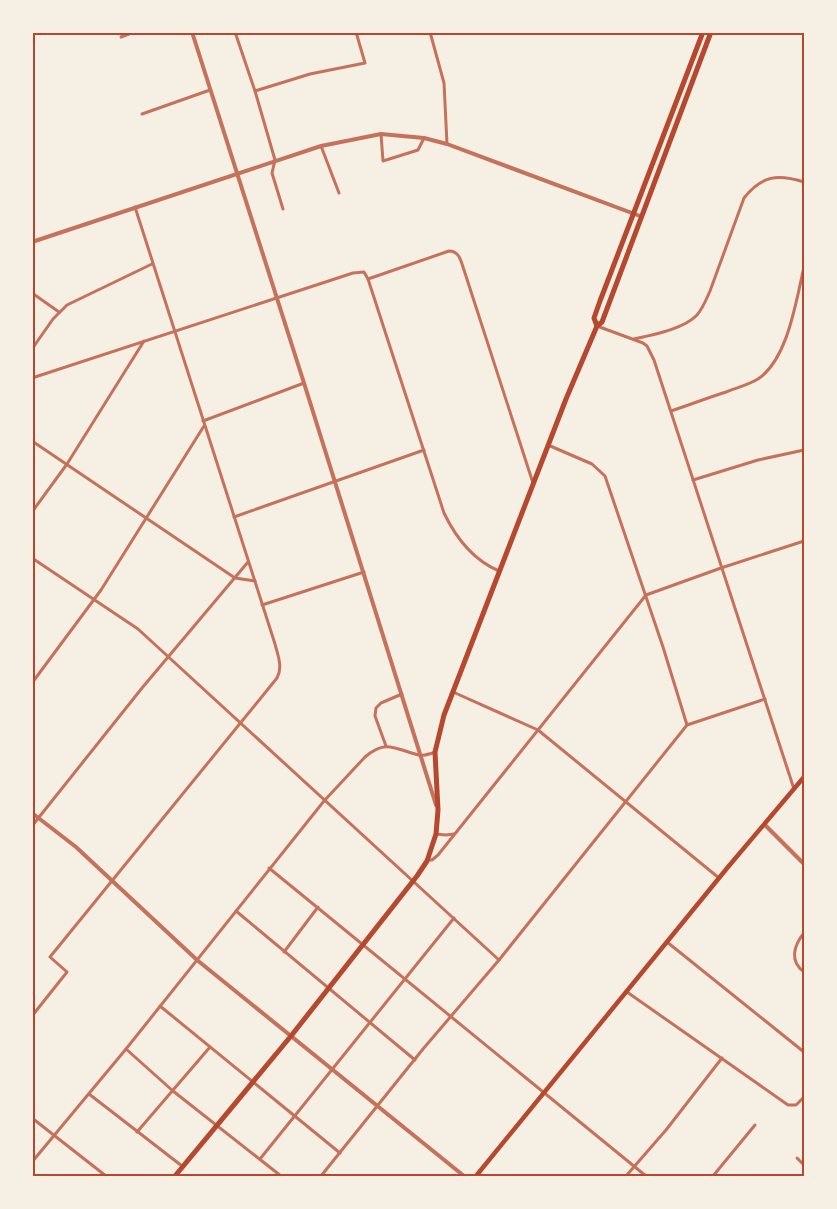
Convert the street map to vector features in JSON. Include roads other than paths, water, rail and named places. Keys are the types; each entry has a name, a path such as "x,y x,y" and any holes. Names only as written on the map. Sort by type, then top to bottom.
{"main road":[{"path":"597,326 594,318 702,32"},
{"path":"175,1176 329,989 413,882 427,860 436,834 438,810 435,752 439,728 548,445 597,326 602,322 640,216 711,32"},
{"path":"476,1176 543,1092 804,777"}],"street":[{"path":"121,37 134,32"},
{"path":"192,32 278,299 438,810"},
{"path":"235,32 275,160 272,173 283,209"},
{"path":"255,91 310,74 365,62 356,32"},
{"path":"430,32 444,83 447,144"},
{"path":"142,114 210,90"},
{"path":"381,134 383,161 418,150 424,138"},
{"path":"32,242 275,160 321,146 381,134 424,138 447,144 640,216"},
{"path":"321,146 339,193"},
{"path":"634,339 661,333 691,320 697,315 704,306 744,198 752,188 772,178 787,177 804,182"},
{"path":"32,1016 67,972 50,956 280,674 280,663 249,562 135,207"},
{"path":"368,279 453,251 460,257 533,483"},
{"path":"32,350 58,312 67,305 152,264"},
{"path":"670,411 748,384 763,375 772,366 787,335 804,267"},
{"path":"32,378 353,273 364,272 368,279 444,513 453,530 467,549 476,558 500,572"},
{"path":"32,294 58,312"},
{"path":"597,326 643,343 649,350 794,790"},
{"path":"32,512 66,464 144,341"},
{"path":"203,421 304,383"},
{"path":"32,683 94,599 204,426"},
{"path":"32,441 235,578 255,582"},
{"path":"548,445 592,464 605,476 646,595 687,725"},
{"path":"234,517 424,450"},
{"path":"693,480 758,460 804,450"},
{"path":"427,860 436,858 646,595 804,541"},
{"path":"32,558 138,630 499,960"},
{"path":"32,826 142,688 249,562"},
{"path":"262,605 364,572"},
{"path":"453,692 538,730 719,879"},
{"path":"386,746 375,716 376,708 381,702 402,694"},
{"path":"320,1176 499,960 591,842 687,725 765,699"},
{"path":"32,1162 126,1049 324,801 370,752 386,746 420,755 435,752"},
{"path":"32,813 76,846 197,960 464,1176"},
{"path":"765,824 804,864"},
{"path":"436,834 454,834"},
{"path":"270,868 646,1176"},
{"path":"284,952 318,907"},
{"path":"236,911 415,1060"},
{"path":"260,1159 454,918"},
{"path":"804,933 795,947 794,956 796,964 804,972"},
{"path":"667,942 804,1052"},
{"path":"627,992 788,1105 796,1105 804,1096"},
{"path":"160,1006 340,1153"},
{"path":"137,1132 210,1047"},
{"path":"126,1049 173,1091 281,1176"},
{"path":"626,1176 666,1130 722,1058"},
{"path":"89,1094 182,1166"},
{"path":"32,1118 106,1176"},
{"path":"713,1176 754,1125"},
{"path":"797,1158 804,1165"}]}
